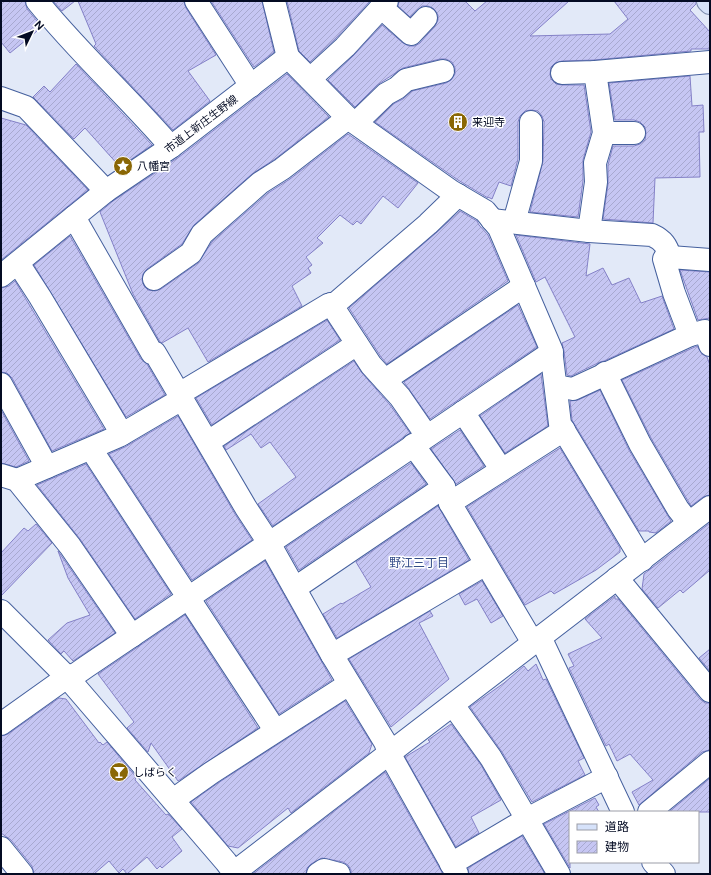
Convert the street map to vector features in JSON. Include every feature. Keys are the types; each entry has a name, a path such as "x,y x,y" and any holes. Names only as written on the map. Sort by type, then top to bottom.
{"street":[{"path":"37,1 81,52 144,116 171,147"},
{"path":"196,1 251,86"},
{"path":"274,1 288,57 352,120 458,195 485,211 499,228 552,352 560,424 642,560"},
{"path":"310,79 345,47 384,4 411,34 426,18"},
{"name":"市道上新庄生野線","path":"9,270 106,191 171,147 288,57"},
{"path":"562,73 710,66"},
{"path":"154,279 191,253 202,234 260,183 352,120 406,80 443,71"},
{"path":"589,231 596,182 595,162 604,133 595,72"},
{"path":"1,98 26,107 106,191"},
{"path":"514,222 531,161 531,122"},
{"path":"604,133 634,133"},
{"path":"132,636 70,546 9,477 46,467 91,449 122,434 180,396 331,304 336,303 428,224 458,195"},
{"path":"74,217 152,354 155,353 246,508 269,543 349,684 385,742 389,753 454,869 527,819 607,777"},
{"path":"492,220 589,231 652,235 667,246 670,257"},
{"path":"690,335 674,293 664,259 670,257 710,260"},
{"path":"9,270 40,297 122,434"},
{"path":"385,380 524,286"},
{"path":"331,304 370,365 400,397 447,495 486,564 537,640 607,777 623,811"},
{"path":"556,386 573,389 690,335 705,331 710,345"},
{"path":"208,442 357,344"},
{"path":"1,724 67,677 76,674 552,352"},
{"path":"605,373 640,444 678,509 689,523"},
{"path":"1,384 7,408 46,467"},
{"path":"463,412 501,469"},
{"path":"294,587 447,495 507,467 564,430"},
{"path":"91,449 275,730"},
{"path":"1,611 67,677 173,800 234,874 710,507"},
{"path":"332,655 486,564"},
{"path":"618,578 710,691"},
{"path":"173,800 275,730 349,684"},
{"path":"453,704 491,758 559,874"},
{"path":"650,811 710,762"},
{"path":"1,848 22,874"},
{"path":"654,863 664,874"},
{"path":"318,874 324,870 339,874"}],"building":[{"path":"1,1 25,1 27,9 42,27 10,53 1,42"},
{"path":"53,1 75,1 62,11"},
{"path":"78,1 184,1 186,8 216,55 188,71 210,101 173,130 94,46 96,44"},
{"path":"211,1 262,1 274,52 254,67"},
{"path":"287,1 370,1 336,38 310,62 299,51"},
{"path":"399,1 465,1 475,11 487,1 569,1 530,36 610,34 628,19 614,1 696,1 696,4 690,10 710,32 710,49 691,49 691,51 594,60 562,61 555,63 551,67 550,74 551,79 556,84 584,85 591,132 583,160 583,181 578,217 530,212 543,161 544,122 538,111 525,111 520,116 518,122 518,159 511,186 499,182 492,199 458,180 375,122 393,104 403,99 412,91 446,83 451,80 455,74 455,68 452,62 446,59 440,59 403,68 377,85 355,107 328,80 382,25 403,43 409,46 415,46 420,43 435,26 438,20 438,15 434,9 428,6 422,6 410,17 398,6"},
{"path":"76,64 152,145 120,167 85,128 74,139 33,97 44,86 50,92"},
{"path":"287,74 329,117 275,159 252,174 194,225 182,244 147,269 143,274 142,280 144,286 148,290 155,291 161,289 198,263 212,242 268,193 290,179 348,134 418,183 398,208 383,196 361,224 357,221 353,225 340,215 317,238 323,243 306,257 312,265 308,268 311,273 292,286 302,306 208,362 188,328 162,343 160,342 133,294 100,212 113,201 179,157"},
{"path":"690,76 692,106 703,105 704,132 699,132 700,177 655,178 653,223 603,219 608,184 608,165 613,146 634,146 640,144 645,140 646,133 645,127 640,122 634,120 615,120 609,83"},
{"path":"1,118 26,125 88,190 1,260"},
{"path":"460,211 477,221 488,235 508,281 387,364 349,308"},
{"path":"516,235 590,244 586,276 603,268 612,285 629,278 641,303 662,296 674,329 571,376 567,375 562,343 575,337 545,277 536,282"},
{"path":"70,236 141,359 147,364 165,395 126,417 34,265"},
{"path":"680,270 710,272 710,318 698,320"},
{"path":"15,281 104,429 52,451 12,378 7,373 1,372 1,288 9,286"},
{"path":"518,305 537,347 430,419 404,382"},
{"path":"327,320 340,340 212,425 196,398"},
{"path":"697,346 702,354 707,357 710,365 710,495 703,497 691,506 651,438 622,380"},
{"path":"354,361 362,373 390,405 410,433 273,526 258,504 296,477 270,442 261,448 251,434 226,450 224,446"},
{"path":"541,374 548,426 505,453 480,416"},
{"path":"600,390 629,450 671,521 656,533 639,531 572,420 570,401 578,400"},
{"path":"1,410 29,461 16,467 1,463"},
{"path":"178,416 235,514 252,540 192,580 109,454 125,447"},
{"path":"460,430 484,466 456,484 431,449"},
{"path":"560,448 620,548 620,552 596,570 554,594 551,591 525,605 467,507"},
{"path":"411,463 426,484 299,570 286,547"},
{"path":"86,464 171,594 135,619 80,539 37,485"},
{"path":"438,506 469,560 337,638 323,614 371,587 356,562"},
{"path":"710,523 710,570 683,593 680,590 658,608 642,589 644,574"},
{"path":"36,524 52,543 1,596 1,553 24,528 28,531"},
{"path":"58,551 115,633 73,661 64,651 61,654 48,640 67,623 90,615 68,578"},
{"path":"265,561 332,680 279,714 206,601"},
{"path":"482,581 503,616 491,623 477,599 465,605 459,594"},
{"path":"615,596 615,599 618,599 700,699 705,703 710,703 710,750 702,752 639,805 632,792 653,780 630,754 617,761 609,744 606,746 569,668 574,666 568,654 602,638 585,619"},
{"path":"430,611 433,616 419,623 449,679 391,727 349,659"},
{"path":"185,615 258,728 178,781 151,743 148,752 127,728 134,722 98,674"},
{"path":"710,649 710,671 699,658"},
{"path":"536,664 543,680 546,679 584,758 578,761 585,775 532,802 502,752 470,707 504,683 524,666 528,671"},
{"path":"59,698 66,699 99,743 100,742 103,745 107,742 136,777 135,780 166,815 168,814 182,829 172,837 182,851 162,868 160,866 157,869 147,857 127,874 123,869 119,873 109,861 94,874 34,874 32,866 11,840 1,833 1,736 8,734"},
{"path":"345,701 372,744 369,753 291,813 288,808 238,848 228,846 191,802"},
{"path":"451,724 481,765 501,800 471,817 479,833 456,847 405,757 430,742 428,740"},
{"path":"385,772 443,874 351,874 351,870 348,865 343,862 322,858 307,868 306,874 253,874"},
{"path":"710,778 710,812 670,811"},
{"path":"595,798 599,805 596,807 598,811 570,811"},
{"path":"569,811 570,868 544,824"},
{"path":"522,836 545,874 469,874 468,868"}],"place":[{"name":"来迎寺","path":"458,122"},
{"name":"八幡宮","path":"123,166"},
{"name":"しばらく","path":"119,772"}],"district":[{"name":"野江三丁目","path":"419,563"}]}
